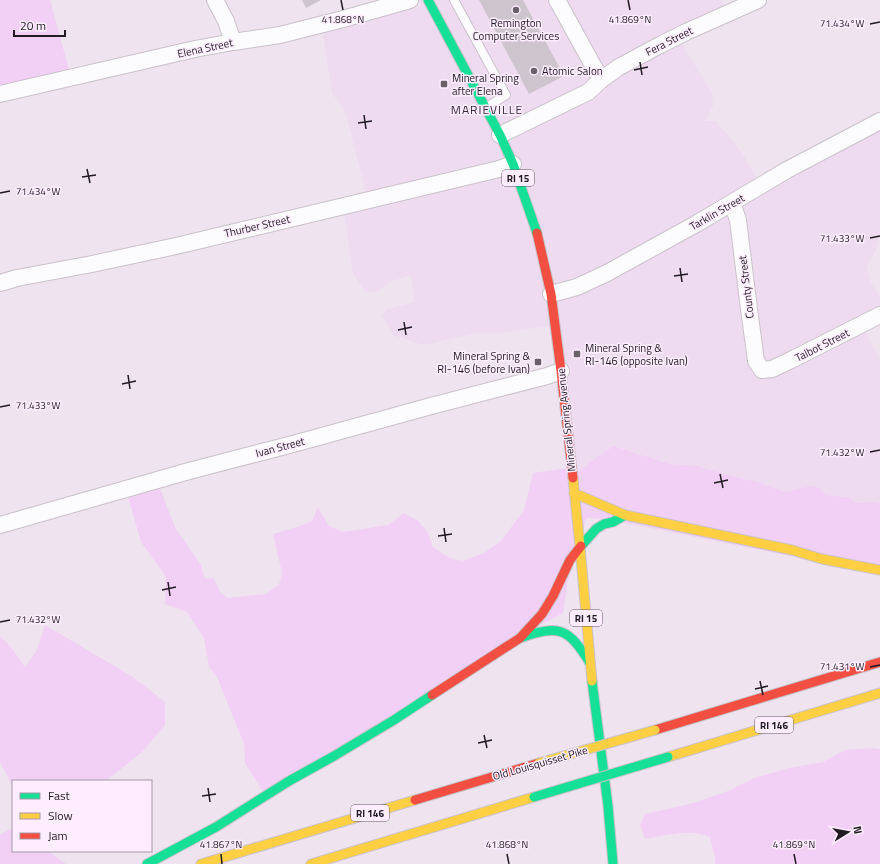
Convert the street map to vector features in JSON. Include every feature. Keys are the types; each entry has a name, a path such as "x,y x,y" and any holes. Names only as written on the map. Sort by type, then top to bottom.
{"main road":[{"name":"Mineral Spring Avenue","path":"428,0 500,135 513,164 536,230 551,294 580,546 590,663 607,798 613,864"},
{"path":"574,493 589,501 606,506 625,515 785,549 822,559 880,570"},
{"path":"520,638 542,614 553,596 570,560 580,546 596,529 625,515"},
{"path":"147,864 216,826 394,720 520,638 542,631 554,630 561,632 569,635 574,640 590,663"},
{"name":"Old Louisquisset Pike","path":"201,864 880,662"},
{"name":"RI 146","path":"311,864 880,693"}],"street":[{"path":"215,0 226,21 234,42"},
{"name":"Elena Street","path":"0,94 195,49 280,34 343,19 410,0"},
{"path":"557,0 601,80"},
{"name":"Fera Street","path":"500,135 588,92 619,67 686,32 758,0"},
{"name":"Tarklin Street","path":"551,294 577,288 606,273 673,237 787,170 880,121"},
{"name":"Thurber Street","path":"0,283 17,278 176,246 499,169 513,164"},
{"name":"County Street","path":"732,203 738,220 756,361 762,370"},
{"name":"Talbot Street","path":"762,370 772,368 792,360 880,315"},
{"name":"Ivan Street","path":"0,525 189,471 561,372"}],"lane":[{"path":"454,0 506,95 485,108"}],"shaded area":[{"path":"0,0 50,0 71,77 0,94"},
{"path":"418,0 722,0 726,9 679,39 712,93 713,106 705,121 716,121 742,153 761,186 880,123 880,234 876,250 867,266 871,283 880,297 880,313 862,326 880,359 880,504 877,502 856,503 848,497 825,495 810,486 785,492 757,482 697,466 670,464 613,446 578,471 549,326 491,334 478,333 423,345 393,335 382,316 387,309 414,302 411,275 389,282 377,292 366,292 353,274 343,206 367,197 345,111 332,93 321,27 421,6"},
{"path":"613,446 670,464 697,466 757,482 785,492 810,486 821,489 825,495 848,497 856,503 877,502 880,504 880,574 607,519 586,518 568,581 563,613 531,630 268,800 245,763 244,744 217,677 209,667 204,638 187,612 165,604 166,577 141,542 126,490 157,481 176,529 201,565 205,579 214,578 220,592 227,598 266,594 279,584 282,573 273,534 312,521 318,507 329,526 344,532 388,525 404,513 418,521 427,531 433,547 450,558 462,561 484,553 501,541 524,510 533,473 568,468 578,471"},
{"path":"45,625 133,677 165,702 165,725 143,751 107,780 12,780 12,785 0,762 0,636 11,647 25,667 37,650"},
{"path":"880,749 880,864 715,864 715,857 710,837 702,834 686,833 645,839 640,825 645,814 694,803 728,791 754,778 789,768 823,762 845,750"},
{"path":"10,829 12,830 12,852 49,852 66,864 0,864 0,835"}],"building":[{"path":"302,0 321,0 306,8"},
{"path":"479,0 523,0 564,76 529,94"}],"traffic: fast":[{"path":"428,0 500,135 513,164 537,233"},
{"path":"581,546 596,529 625,515"},
{"path":"520,638 545,631 562,632 575,642 590,663"},
{"path":"592,681 608,806 613,864"},
{"path":"147,864 216,827 289,781 394,720 432,695"},
{"path":"534,797 668,757"}],"traffic: slow":[{"path":"573,478 592,681"},
{"path":"574,493 625,515 792,550 822,559 880,570"},
{"path":"668,757 880,693"},
{"path":"539,763 655,730"},
{"path":"311,864 534,797"},
{"path":"201,864 415,800"}],"traffic: jam":[{"path":"537,233 551,294 573,478"},
{"path":"432,695 520,638 542,614 553,596 570,560 581,546"},
{"path":"655,730 880,662"},
{"path":"415,800 539,763"}],"place":[{"name":"Remington Computer Services","path":"516,10"},
{"name":"Atomic Salon","path":"534,71"},
{"name":"Mineral Spring after Elena","path":"444,84"},
{"name":"Mineral Spring & RI-146 (opposite Ivan)","path":"577,354"},
{"name":"Mineral Spring & RI-146 (before Ivan)","path":"538,362"}],"district":[{"name":"MARIEVILLE","path":"487,110"}]}
